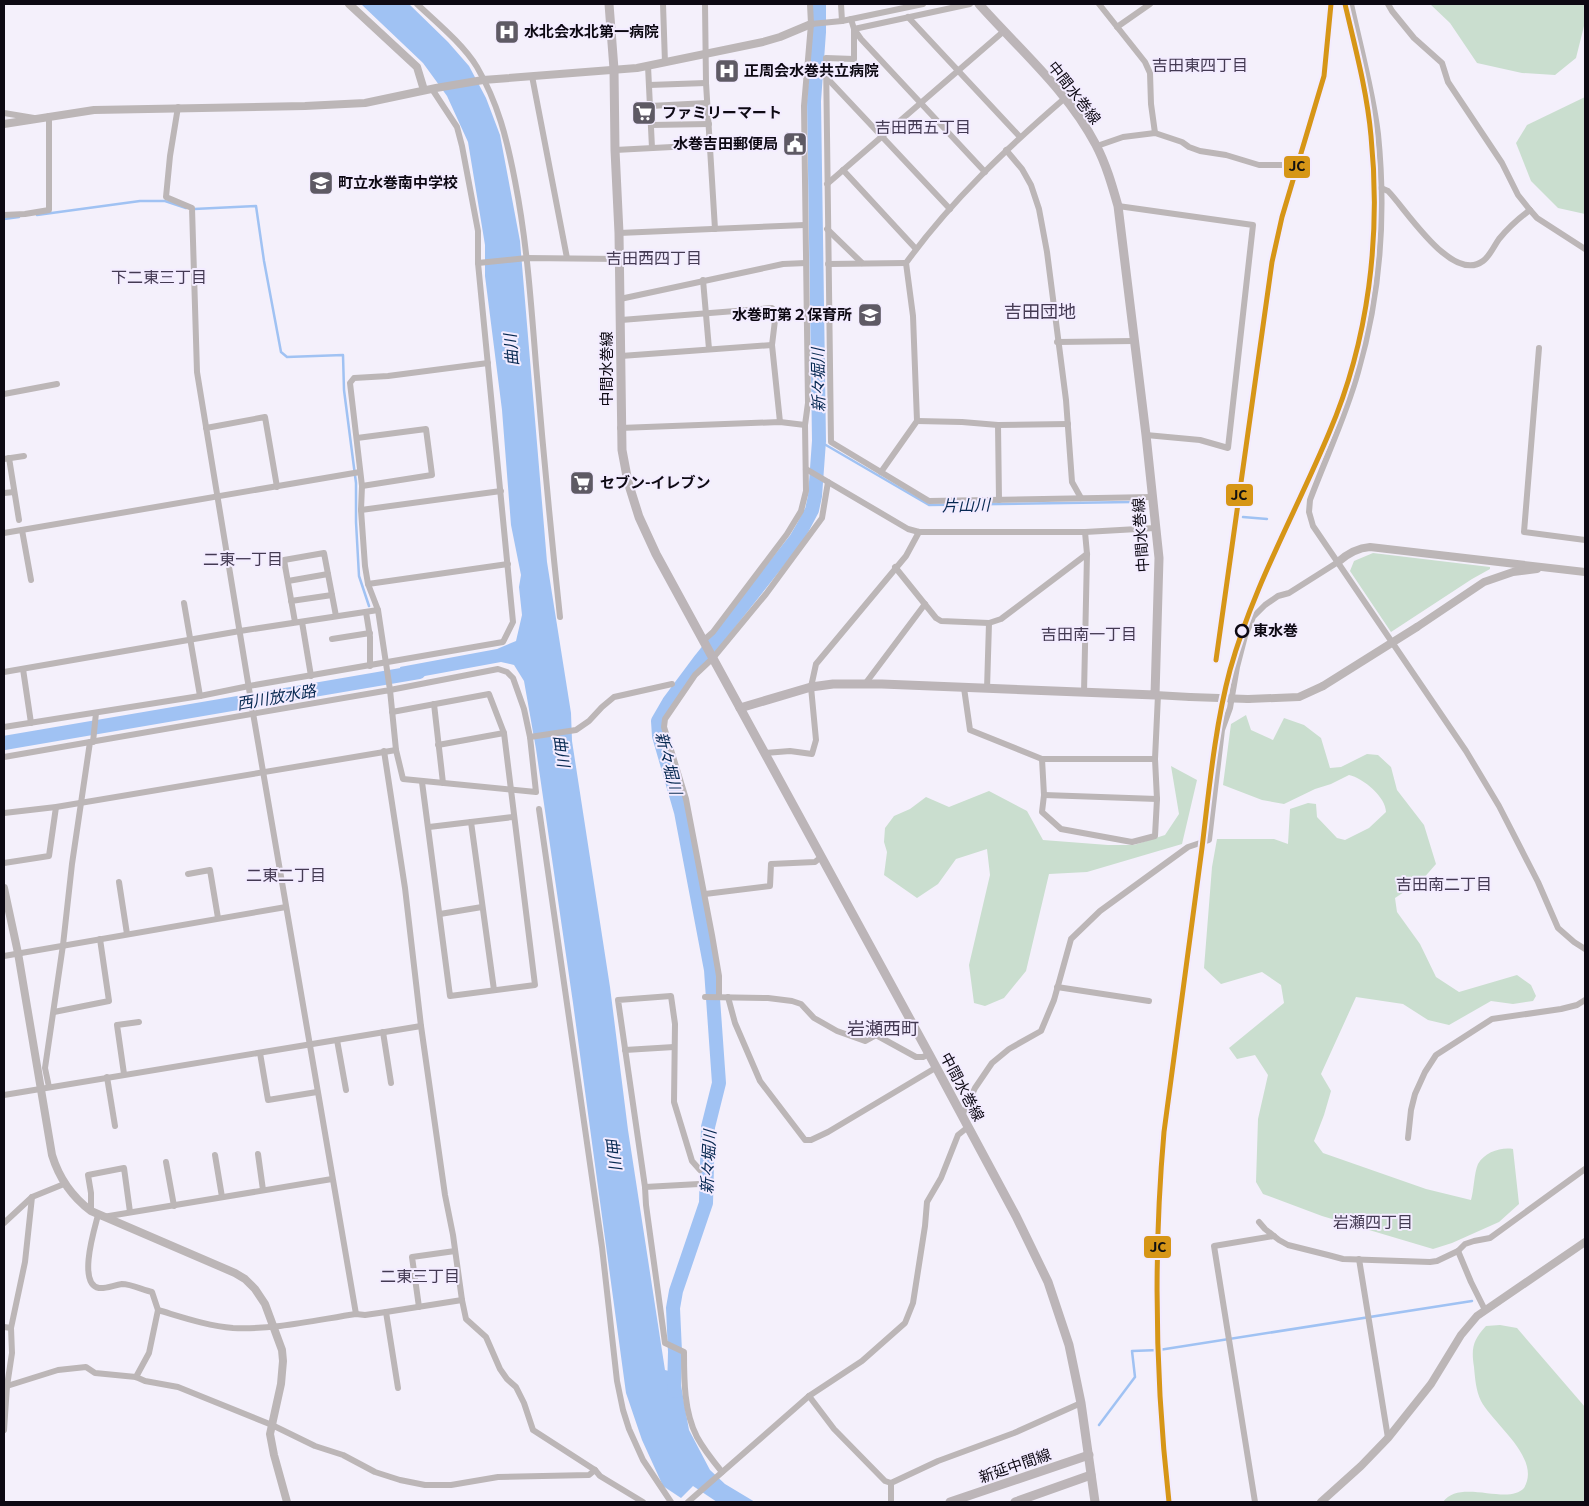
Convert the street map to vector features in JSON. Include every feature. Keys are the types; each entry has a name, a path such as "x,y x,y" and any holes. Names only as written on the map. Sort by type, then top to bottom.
{"main road":[{"name":"中間水巻線","path":"609,4 614,70 614,150 619,233 621,320 620,428 628,482 639,517 656,554 937,1067 1016,1216 1048,1282 1068,1345 1081,1404 1096,1502"},
{"name":"中間水巻線","path":"979,4 1065,98 1081,119 1097,146 1109,175 1118,206 1159,558 1156,695"},
{"path":"740,708 811,687 833,684 1156,695"},
{"name":"新延中間線","path":"950,1502 1089,1455"},
{"path":"1015,1502 1091,1475"}],"street":[{"path":"4,728 370,666 387,666 503,642 513,622 488,363 478,231 457,127 417,67 349,4"},
{"path":"417,4 476,65 481,80 500,115 507,137 522,216 524,258 560,618"},
{"path":"662,4 666,63"},
{"path":"705,4 706,82 715,229"},
{"path":"704,640 713,632 787,534 800,511 806,491 805,425 808,402 804,106 811,24 810,4"},
{"path":"841,4 842,21"},
{"path":"4,124 94,110 342,105 383,100 481,80 648,66 780,37 811,24 842,21 923,4"},
{"path":"854,29 970,4"},
{"path":"1099,4 1145,62 1150,73 1151,104 1155,133"},
{"path":"1117,26 1150,4"},
{"path":"1351,4 1378,133 1381,188 1379,255 1370,325 1359,371 1345,416 1316,486 1309,512 1313,526 1471,759 1499,806 1538,882 1558,928 1585,949"},
{"path":"1388,4 1414,38 1442,63 1448,82 1502,163 1518,195 1530,210 1537,218 1585,249"},
{"path":"908,17 1020,137"},
{"path":"851,19 854,29 854,59 826,58 826,184 832,442 929,501 1152,498"},
{"path":"854,29 985,172"},
{"path":"826,184 1004,31"},
{"path":"648,66 652,148"},
{"path":"532,76 567,258"},
{"path":"826,77 950,209"},
{"path":"649,85 706,82"},
{"path":"881,472 917,421 913,316 906,263 950,209 1006,150 1065,98"},
{"path":"650,106 707,103"},
{"path":"178,107 166,196 192,208 197,372 252,711 356,1314"},
{"path":"4,113 24,115 36,119"},
{"path":"4,215 49,210 49,116"},
{"path":"651,125 709,124"},
{"path":"1097,146 1123,137 1155,133 1182,142 1200,151 1226,154 1258,165 1282,165 1288,167"},
{"path":"614,150 710,145"},
{"path":"1006,150 1022,169 1039,209 1047,252 1068,424 1072,482 1081,498"},
{"path":"843,170 916,249"},
{"path":"1381,188 1388,191 1446,256 1461,264 1478,264 1485,260 1499,240 1520,217 1530,210"},
{"path":"1118,206 1253,225 1228,448 1200,440 1146,435"},
{"path":"619,233 805,225"},
{"path":"827,229 862,263"},
{"path":"481,263 524,258 619,259"},
{"path":"620,299 783,264 806,263"},
{"path":"828,264 906,263"},
{"path":"703,280 709,349"},
{"path":"621,320 772,308 776,312 772,345 780,422"},
{"path":"1058,342 1134,342"},
{"path":"621,356 772,345"},
{"path":"1539,348 1524,532 1585,540"},
{"path":"4,757 252,711 390,688 498,669 508,672 513,678 524,709 530,737 536,792 403,779 396,750 390,688 378,610 368,584 365,566 361,510 362,486 350,383 354,378 388,376 488,363"},
{"path":"4,394 56,384"},
{"path":"206,428 265,417 277,486"},
{"path":"917,421 998,425 1068,424"},
{"path":"620,428 780,422 805,425"},
{"path":"998,425 999,500"},
{"path":"357,438 426,429 432,475 362,486"},
{"path":"19,520 6,458 24,456"},
{"path":"806,469 908,529 919,532 1085,532 1155,528"},
{"path":"4,533 360,472"},
{"path":"719,996 719,976 705,894 686,799 664,727 665,719 696,675 713,658 766,594 822,518 828,482"},
{"path":"361,510 501,491"},
{"path":"4,494 14,492"},
{"path":"22,530 31,580"},
{"path":"765,753 790,751 812,754 816,740 811,687 816,664 906,556 919,532"},
{"path":"1084,693 1087,554 1085,532"},
{"path":"962,1116 975,1088 992,1063 1009,1049 1041,1032 1054,1000 1071,939 1100,911 1188,847 1209,840 1222,730 1230,708 1237,667 1245,636 1253,617 1265,605 1278,596 1289,593 1338,562 1345,555 1361,548 1370,547 1585,572"},
{"path":"311,676 291,601 284,560 324,553 336,616"},
{"path":"895,567 936,618 941,621 989,623 1001,619 1087,554"},
{"path":"368,584 508,564"},
{"path":"1042,759 1044,795 1042,812 1061,829 1132,842 1155,836 1157,799 1155,759 1156,695 1248,699 1299,697 1324,686 1484,582 1513,572 1552,568"},
{"path":"288,581 328,574"},
{"path":"291,601 332,595"},
{"path":"184,602 200,696"},
{"path":"865,684 925,604"},
{"path":"4,672 190,639 378,610"},
{"path":"366,612 370,633 370,666"},
{"path":"987,689 989,623"},
{"path":"332,639 370,633"},
{"path":"23,669 32,723"},
{"path":"530,737 576,730 589,721 614,697 672,684"},
{"path":"964,688 970,730 1042,759 1155,759"},
{"path":"392,712 489,694 504,733 535,985 450,996 422,782"},
{"path":"434,704 443,783"},
{"path":"50,1087 45,1068 63,946 72,864 96,713"},
{"path":"438,745 504,733"},
{"path":"4,813 56,807 396,750"},
{"path":"384,751 405,888 421,1026 445,1195 466,1320 486,1337 500,1369 507,1380 516,1387 524,1403 533,1430 595,1470 600,1476 643,1502"},
{"path":"1044,795 1157,799"},
{"path":"4,863 49,856 56,807"},
{"path":"539,809 602,1248 617,1381 623,1410 636,1445 671,1502"},
{"path":"429,827 513,817"},
{"path":"471,822 494,990"},
{"path":"705,894 770,886 771,864 815,862 822,857"},
{"path":"188,874 210,870 218,918"},
{"path":"119,882 127,934"},
{"path":"4,888 18,953 52,1155 56,1169 64,1184 80,1202 97,1214 234,1273 245,1279 255,1288 265,1304 282,1350 281,1384 270,1434 287,1502"},
{"path":"440,914 482,906"},
{"path":"4,956 286,907"},
{"path":"54,1012 109,1001 100,939"},
{"path":"1057,987 1149,1000"},
{"path":"700,1170 692,1161 674,1102 675,1024 671,996 618,1000 665,1343 684,1352 684,1382 689,1414 696,1436 707,1454 722,1472"},
{"path":"705,997 768,998 792,1001 801,1004 814,1018 837,1031 865,1041 876,1036 916,1057 930,1054"},
{"path":"728,997 735,1023 760,1081 806,1140 811,1140 828,1132 937,1067"},
{"path":"1408,1138 1415,1094 1425,1072 1436,1055 1492,1018 1561,1009 1577,1005 1585,1000"},
{"path":"124,1074 118,1025 139,1022"},
{"path":"4,1095 421,1026"},
{"path":"383,1032 391,1083"},
{"path":"337,1040 346,1090"},
{"path":"625,1050 674,1047"},
{"path":"260,1053 268,1100 317,1092"},
{"path":"106,1077 115,1126"},
{"path":"700,1502 694,1497 809,1396 862,1360 905,1323 913,1303 927,1202 941,1178 958,1135 968,1127"},
{"path":"258,1154 263,1190"},
{"path":"215,1155 222,1197"},
{"path":"166,1162 174,1206"},
{"path":"130,1212 124,1168 88,1175 97,1214 88,1258 89,1273 94,1286 102,1288 124,1284 152,1292 158,1310 149,1353 136,1377"},
{"path":"1259,1222 1265,1229 1288,1245 1343,1259 1437,1261 1458,1251 1465,1244 1490,1238 1585,1169"},
{"path":"97,1214 174,1206 332,1179"},
{"path":"4,1223 32,1197 64,1184"},
{"path":"645,1187 699,1184"},
{"path":"4,1430 7,1386 12,1353 11,1328 25,1262 32,1197"},
{"path":"1256,1502 1214,1246 1274,1236"},
{"path":"1320,1502 1361,1466 1388,1438 1430,1384 1460,1335 1477,1316 1585,1242"},
{"path":"419,1307 412,1257 455,1251"},
{"path":"1458,1251 1485,1310"},
{"path":"1359,1259 1388,1438"},
{"path":"158,1310 192,1320 231,1328 251,1328 356,1314 364,1315 462,1300"},
{"path":"386,1312 398,1388"},
{"path":"4,1327 11,1328"},
{"path":"7,1386 58,1370 77,1367 86,1367 95,1373 136,1377 145,1381 178,1387 272,1425 315,1446 343,1455 375,1472 425,1485 451,1485 498,1477 589,1475 595,1470"},
{"path":"809,1396 834,1429 885,1482 892,1483 938,1461 1014,1433 1081,1404"},
{"path":"891,1502 892,1483"}],"green space":[{"path":"1430,4 1585,4 1585,22 1576,58 1555,75 1522,73 1477,63 1450,23"},
{"path":"1585,97 1585,214 1558,208 1531,181 1516,143 1527,125"},
{"path":"1373,553 1490,567 1490,569 1391,632 1350,571 1354,561"},
{"path":"1246,715 1251,730 1273,740 1284,718 1304,725 1321,738 1330,768 1341,767 1367,754 1378,755 1391,767 1397,790 1424,825 1436,864 1422,880 1395,898 1397,912 1420,944 1436,977 1459,992 1517,975 1531,985 1536,996 1533,1001 1513,1004 1491,1001 1449,1025 1428,1020 1403,1004 1356,997 1321,1074 1331,1091 1314,1141 1323,1153 1426,1189 1471,1200 1478,1164 1481,1160 1494,1151 1513,1149 1519,1204 1499,1222 1452,1243 1433,1249 1322,1216 1263,1194 1256,1182 1258,1119 1268,1075 1255,1055 1237,1059 1229,1048 1284,1003 1281,985 1262,972 1221,984 1204,968 1212,867 1217,839 1274,839 1288,844 1290,809 1308,803 1316,804 1317,817 1337,838 1345,840 1369,828 1386,812 1382,800 1373,789 1361,780 1349,775 1284,804 1262,800 1223,785 1231,724"},
{"path":"1171,766 1197,780 1182,844 1087,872 1049,874 1026,971 1004,998 985,1006 974,1003 969,965 990,875 987,849 956,859 938,884 917,898 884,875 887,852 884,842 885,828 894,816 910,809 926,797 949,807 989,791 1027,811 1043,840 1134,845 1165,835 1179,814"},
{"path":"1500,1325 1517,1328 1585,1407 1585,1502 1443,1502 1451,1495 1461,1492 1517,1493 1524,1488 1528,1477 1527,1465 1521,1453 1481,1401 1476,1384 1473,1355 1476,1340 1486,1326"}],"water":[{"name":"曲川","path":"361,4 409,4 448,42 469,66 486,98 500,135 520,241 547,562 571,713 572,741 610,987 628,1130 665,1370 679,1374 689,1430 710,1470 725,1484 755,1502 717,1502 693,1486 681,1498 663,1486 642,1440 626,1393 573,1003 536,749 524,681 514,665 501,662 403,680 400,667 497,649 516,641 522,615 519,587 521,575 511,525 502,410 485,276 485,245 468,142 447,96 423,63"}],"waterway":[{"name":"新々堀川","path":"674,1391 673,1308 676,1291 706,1203 708,1127 719,1083 711,970 681,812 659,736 658,721 669,702 701,659 796,539 812,510 815,496 819,441 814,101 819,4"},
{"path":"37,215 140,201 165,201 186,208"},
{"path":"194,209 256,206 281,352 287,357 343,355 344,390 356,483 359,576 369,606"},
{"path":"4,219 19,217"},
{"name":"片山川","path":"819,441 929,505 1131,502"},
{"name":"片山川","path":"1243,517 1267,519"},
{"name":"西川放水路","path":"4,743 419,672"},
{"path":"1099,1425 1135,1377 1132,1351 1159,1350 1472,1301"}],"transit line":[{"name":"JC","path":"1216,660 1272,262 1282,217 1324,76 1331,4"},
{"name":"JC","path":"1169,1502 1158,1363 1157,1271 1160,1179 1164,1132 1216,736 1230,670 1251,609 1343,398 1363,324 1369,287 1374,211 1374,173 1371,136 1364,86 1345,4"}],"place":[{"name":"水北会水北第一病院","path":"507,32"},
{"name":"正周会水巻共立病院","path":"727,71"},
{"name":"ファミリーマート","path":"644,113"},
{"name":"水巻吉田郵便局","path":"795,144"},
{"name":"町立水巻南中学校","path":"321,183"},
{"name":"水巻町第２保育所","path":"870,315"},
{"name":"セブン-イレブン","path":"582,483"},
{"name":"東水巻","path":"1242,631"}],"district":[{"name":"吉田東四丁目","path":"1200,65"},
{"name":"吉田西五丁目","path":"923,127"},
{"name":"吉田西四丁目","path":"654,258"},
{"name":"下二東三丁目","path":"159,277"},
{"name":"吉田団地","path":"1040,312"},
{"name":"二東一丁目","path":"243,559"},
{"name":"吉田南一丁目","path":"1089,634"},
{"name":"二東二丁目","path":"286,875"},
{"name":"吉田南二丁目","path":"1444,884"},
{"name":"岩瀬西町","path":"883,1029"},
{"name":"岩瀬四丁目","path":"1373,1222"},
{"name":"二東三丁目","path":"420,1276"}]}
